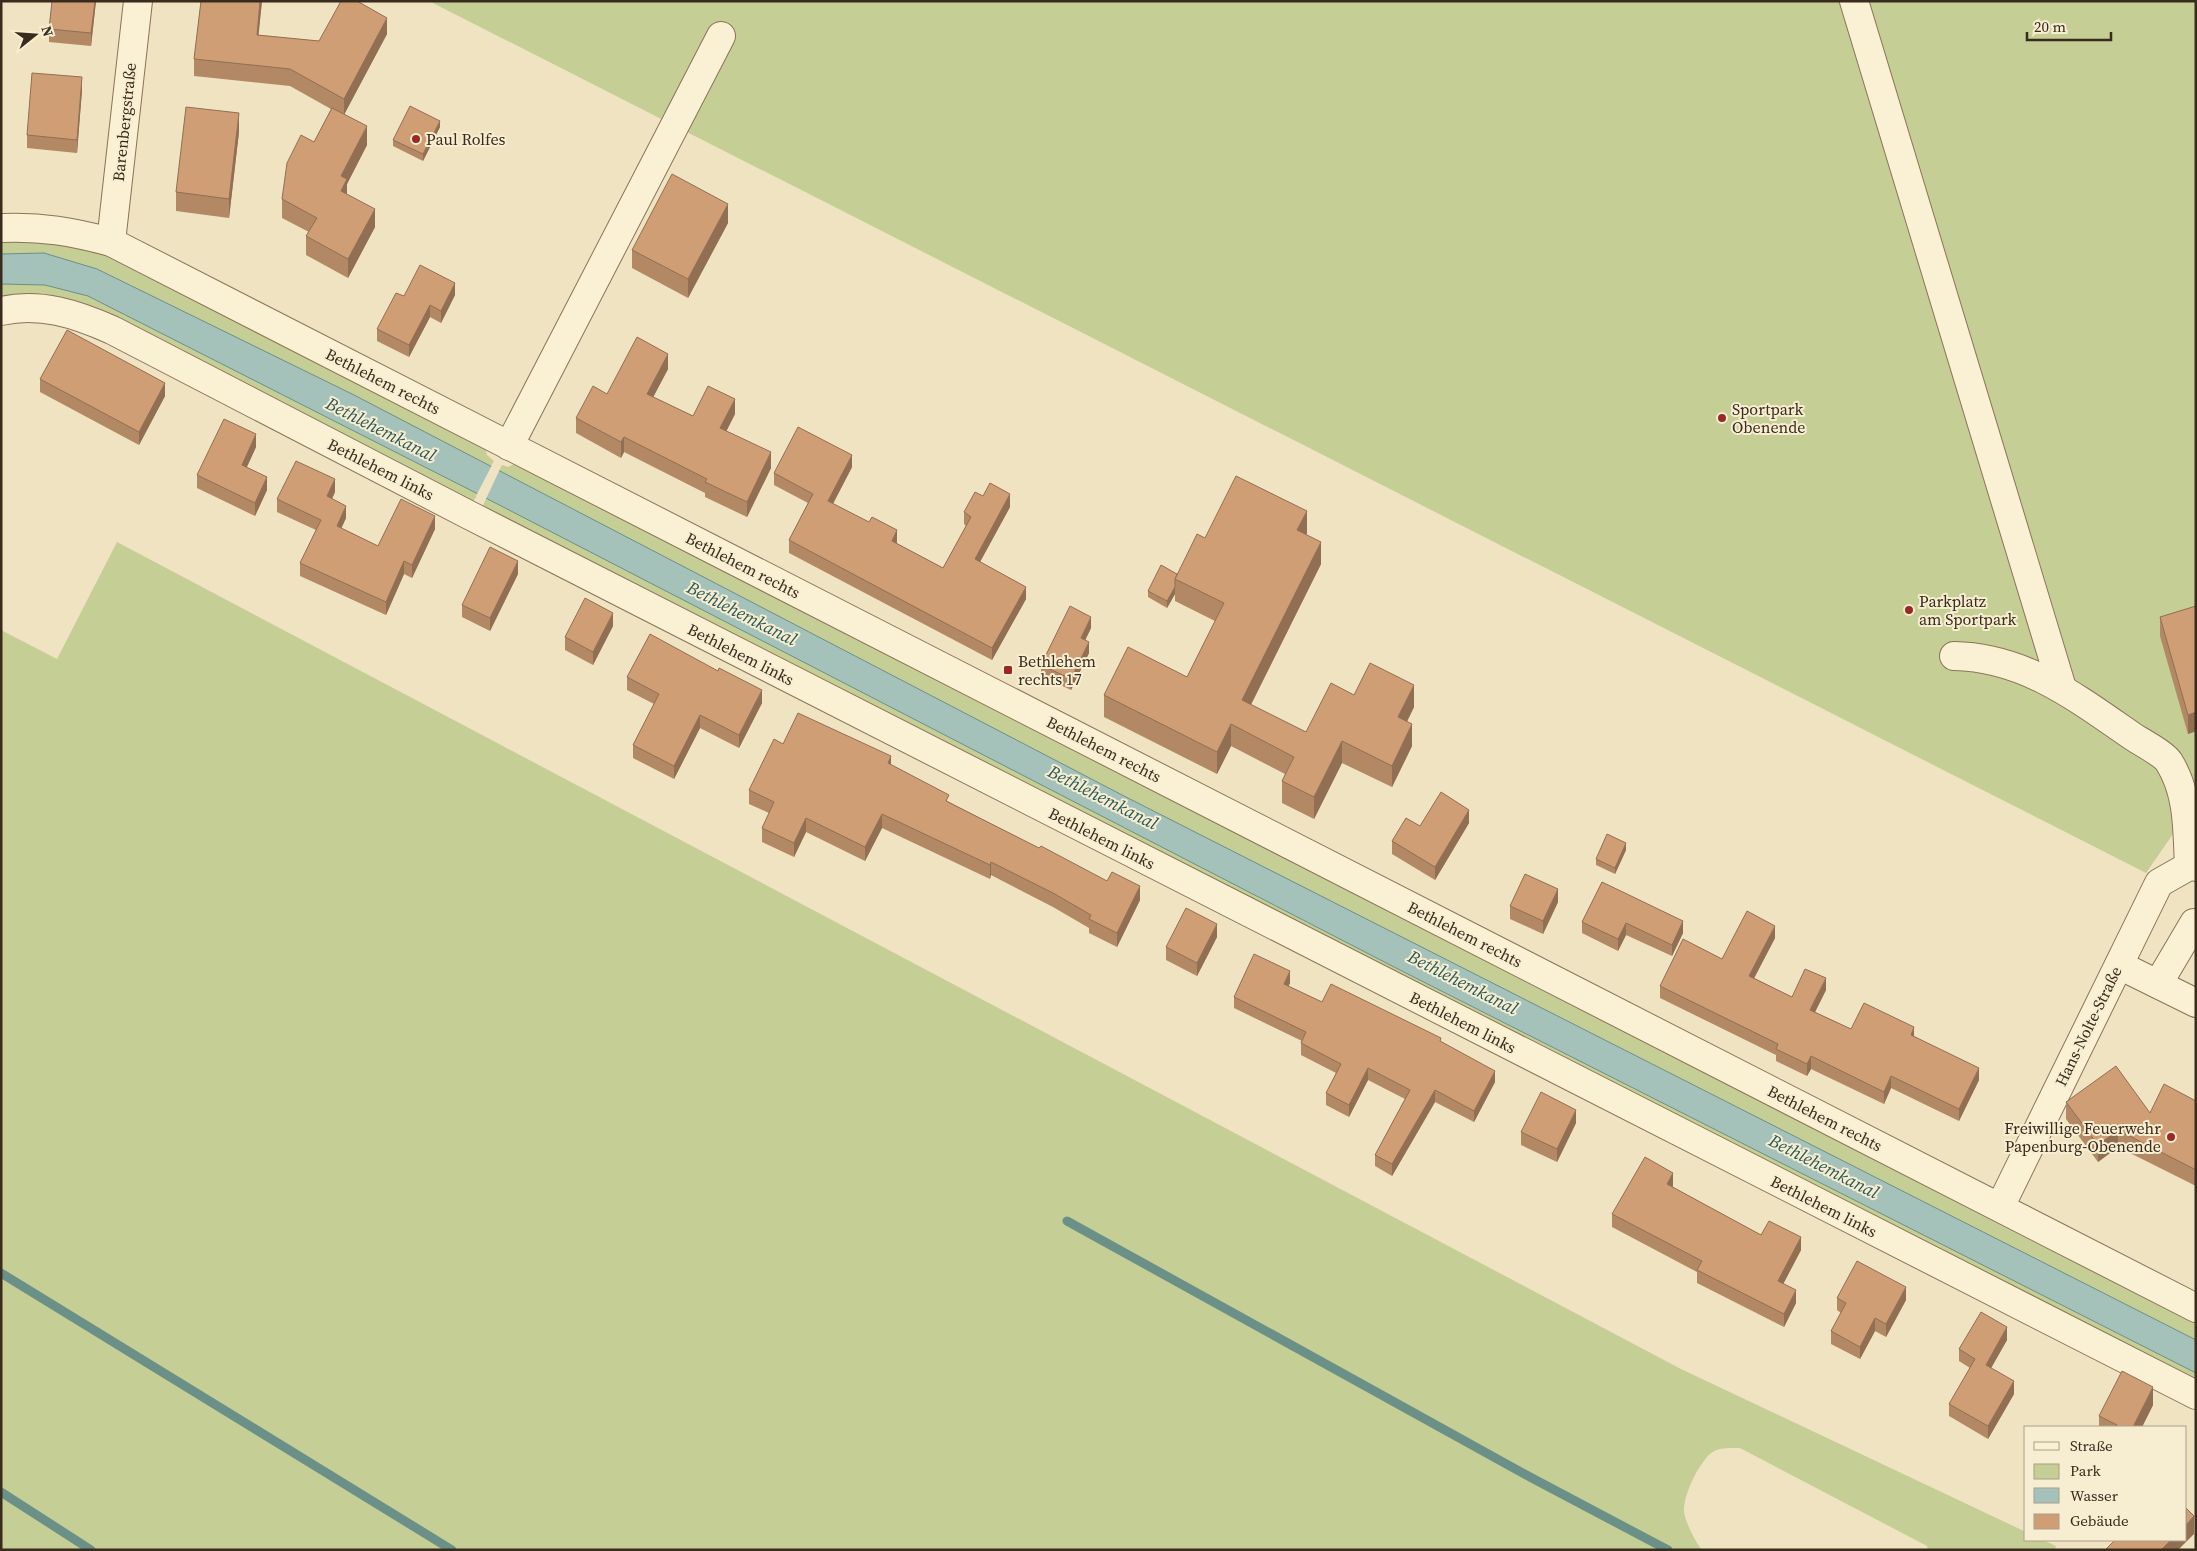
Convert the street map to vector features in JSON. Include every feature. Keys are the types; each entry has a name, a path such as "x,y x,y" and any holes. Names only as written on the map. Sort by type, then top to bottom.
{"street":[{"name":"Barenbergstraße","path":"111,242 138,1"},
{"path":"1854,1 2062,688"},
{"path":"509,446 721,36"},
{"name":"Bethlehem rechts","path":"1,228 30,226 74,232 111,242 2196,1308"},
{"name":"Bethlehem links","path":"1,311 34,308 60,311 112,330 487,524 2196,1395"},
{"path":"1954,656 1978,656 2019,668 2062,688 2169,761 2186,801 2193,867"},
{"name":"Hans-Nolte-Straße","path":"2000,1207 2159,883 2193,867"},
{"path":"2158,984 2194,923 2196,924"},
{"path":"2119,964 2196,1003"}],"green space":[{"name":"Sportpark Obenende","path":"429,1 2196,1 2196,845 2173,834 2146,873"},
{"path":"27,240 59,243 114,257 485,447 487,455 494,461 491,466 499,471 502,465 508,467 514,464 728,569 2196,1320 2196,1384 482,509 486,498 478,494 471,505 166,348 1,304 1,242"},
{"path":"117,542 1681,1369 2024,1531 2024,1541 2045,1541 2056,1546 2055,1550 1928,1550 1927,1546 1740,1448 1732,1448 1720,1449 1705,1459 1696,1472 1686,1496 1684,1510 1686,1519 1702,1550 1,1550 1,630 57,659"}],"water":[{"name":"Bethlehemkanal","path":"44,253 97,269 354,395 1124,796 2196,1340 2196,1373 1396,968 478,494 88,296 45,285 1,284 1,254"}],"pier":[{"path":"492,465 500,469 485,501 476,496"}],"building":[{"path":"52,1 95,1 91,33 49,29"},
{"path":"201,1 260,1 257,35 319,41 341,1 357,1 387,18 344,99 290,69 194,59"},
{"path":"32,73 82,77 77,140 27,135"},
{"path":"410,106 440,121 423,154 393,140"},
{"path":"186,107 239,113 229,199 176,192"},
{"path":"332,108 367,126 341,176 347,179 341,191 375,209 348,259 306,236 317,218 282,199 287,163 301,135 314,142"},
{"path":"672,174 728,204 688,279 632,250"},
{"path":"420,265 455,283 441,311 430,305 409,345 377,329 396,293 404,296"},
{"path":"67,330 165,383 139,432 40,379"},
{"path":"637,337 668,354 647,394 693,416 708,386 735,399 720,428 771,452 747,502 705,482 707,479 624,437 621,442 576,418 593,386 607,394"},
{"path":"224,419 256,434 242,465 267,477 255,503 197,475"},
{"path":"798,427 852,455 828,501 869,522 872,517 897,530 892,541 943,568 971,517 964,512 975,492 983,496 990,483 1010,494 975,559 1026,587 992,648 789,540 813,494 774,473"},
{"path":"296,461 335,479 327,496 346,506 337,526 378,546 401,499 435,516 412,565 404,561 386,602 300,563 321,520 277,499"},
{"path":"1236,476 1307,511 1297,530 1321,542 1242,700 1306,732 1331,683 1354,695 1370,663 1414,685 1398,717 1412,724 1392,766 1342,741 1314,797 1282,781 1294,757 1231,724 1217,752 1104,695 1128,647 1187,677 1224,603 1175,579 1197,534 1205,538"},
{"path":"490,547 518,561 490,618 462,605"},
{"path":"1161,565 1177,574 1175,587 1167,601 1148,591"},
{"path":"585,598 613,613 593,652 565,637"},
{"path":"1070,606 1091,617 1081,638 1089,642 1071,679 1041,665"},
{"path":"2196,606 2196,712 2188,715 2160,617"},
{"path":"650,634 718,671 719,668 762,690 739,735 700,715 674,766 633,745 659,694 627,677"},
{"path":"798,713 891,756 888,763 949,795 946,801 1039,848 1041,846 1107,881 1112,872 1140,886 1117,933 1089,919 1091,915 1053,893 991,862 990,865 882,814 865,847 806,818 794,843 762,828 774,802 749,790 774,739 783,744"},
{"path":"1441,792 1469,810 1435,867 1392,841 1406,818 1420,826"},
{"path":"1607,834 1626,843 1615,868 1596,859"},
{"path":"1525,874 1558,889 1543,921 1510,906"},
{"path":"1602,882 1683,921 1672,945 1626,923 1618,939 1582,922"},
{"path":"1186,908 1217,924 1197,963 1166,947"},
{"path":"1747,911 1775,926 1749,976 1792,997 1805,969 1826,978 1810,1010 1851,1029 1864,1003 1914,1027 1911,1035 1979,1068 1959,1109 1891,1076 1884,1092 1811,1056 1807,1064 1776,1049 1778,1044 1660,986 1683,939 1722,959"},
{"path":"1254,954 1290,971 1284,984 1322,1002 1331,984 1441,1038 1440,1041 1495,1071 1474,1111 1435,1090 1392,1164 1375,1155 1410,1090 1368,1068 1349,1105 1326,1093 1341,1064 1301,1043 1306,1032 1234,997"},
{"path":"2116,1066 2150,1113 2164,1084 2196,1101 2196,1170 2118,1130 2098,1145 2066,1102"},
{"path":"1541,1092 1576,1110 1557,1149 1521,1132"},
{"path":"1645,1157 1673,1173 1667,1184 1761,1235 1769,1221 1801,1237 1778,1281 1796,1290 1784,1314 1697,1270 1702,1261 1612,1214"},
{"path":"1857,1261 1906,1287 1886,1324 1875,1318 1860,1347 1831,1331 1846,1303 1837,1298"},
{"path":"1981,1312 2007,1327 1986,1365 2014,1381 1988,1426 1949,1404 1975,1359 1959,1349"},
{"path":"2122,1371 2153,1387 2134,1426 2116,1426 2099,1416"},
{"path":"2187,1509 2194,1516 2187,1524"},
{"path":"2114,1541 2170,1541 2161,1550 2105,1550"}],"waterway":[{"path":"1067,1221 1530,1477 1668,1550"},
{"path":"1,1273 452,1550"},
{"path":"1,1492 91,1550"}],"place":[{"name":"Paul Rolfes","path":"416,139"},
{"name":"Sportpark Obenende","path":"1722,418"},
{"name":"Parkplatz am Sportpark","path":"1909,610"},
{"name":"Bethlehem rechts 17","path":"1008,670"},
{"name":"Freiwillige Feuerwehr Papenburg-Obenende","path":"2171,1137"}]}
